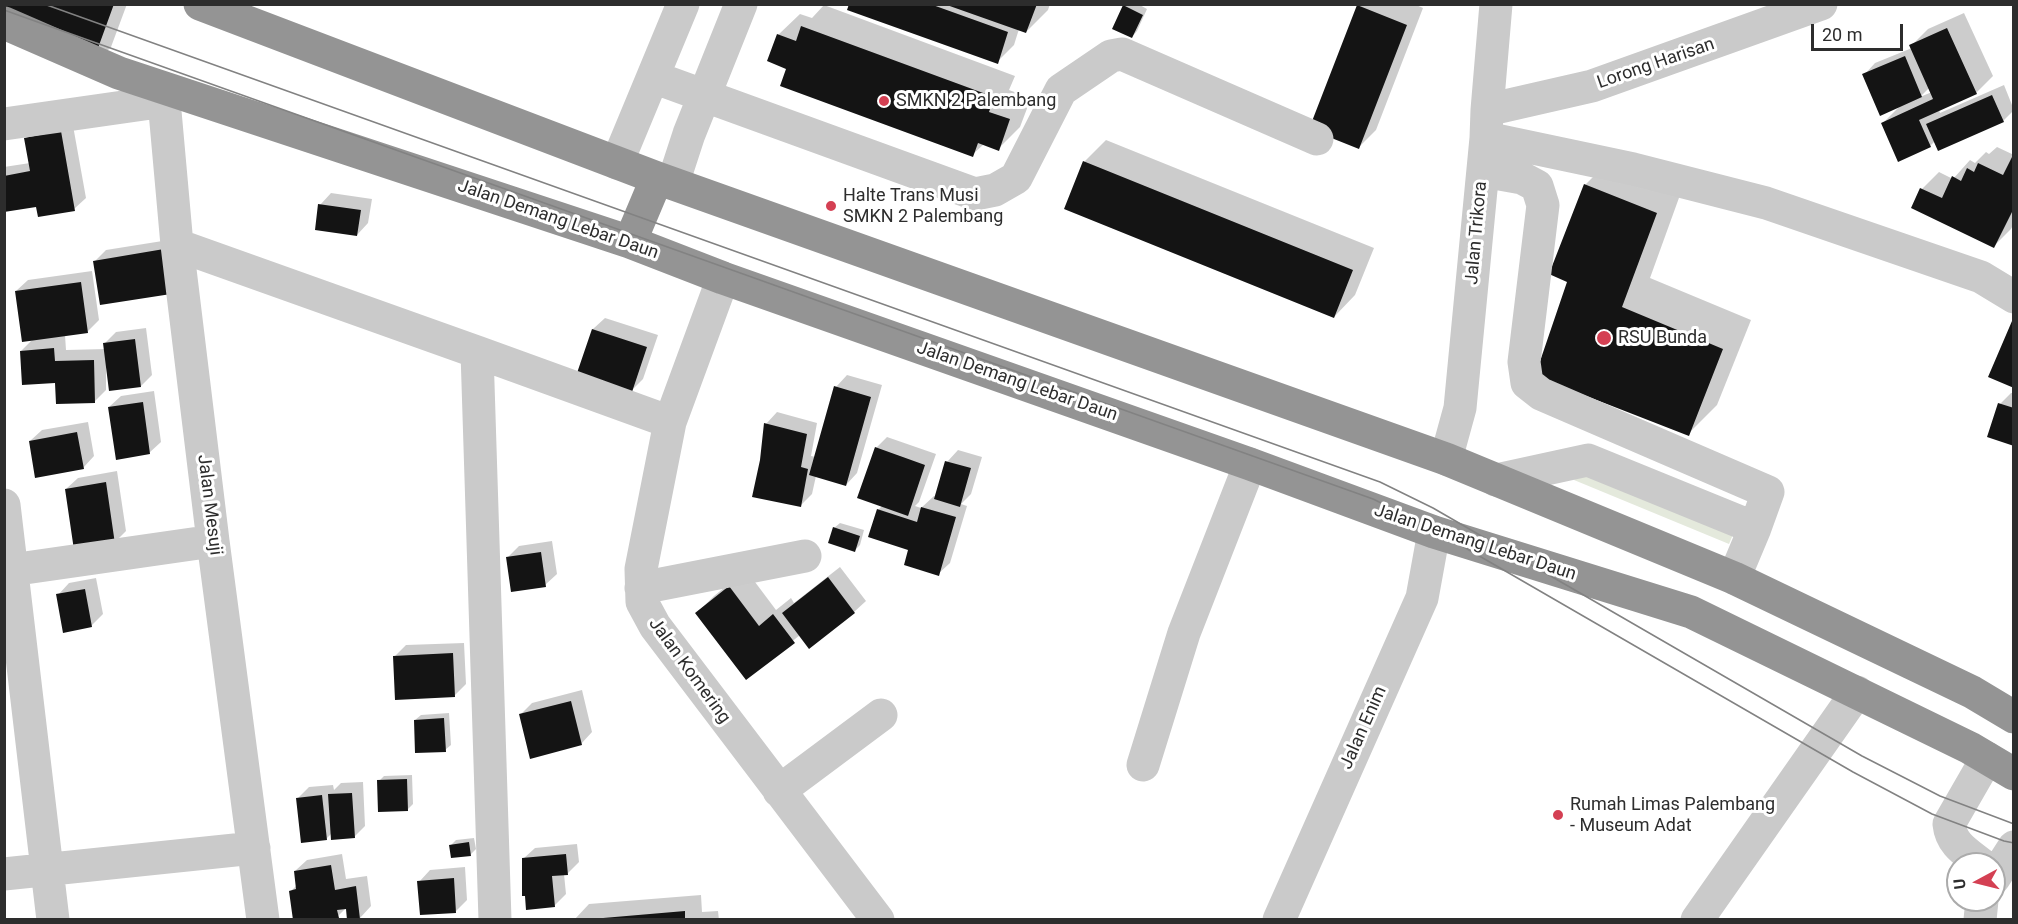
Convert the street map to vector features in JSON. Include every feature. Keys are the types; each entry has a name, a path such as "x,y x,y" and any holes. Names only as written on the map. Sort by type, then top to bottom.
{"highway":[{"path":"200,4 617,163 1446,459 1734,578 1972,692 2013,717"},
{"name":"Jalan Demang Lebar Daun","path":"4,24 164,95 630,242 723,278 1250,464 1434,532 1691,612 1970,748 2000,766"},
{"path":"630,242 665,180"}],"street":[{"path":"617,163 682,4"},
{"path":"665,180 706,95 741,4"},
{"name":"Jalan Trikora","path":"1446,459 1460,408 1483,171 1496,4"},
{"name":"Lorong Harisan","path":"1486,124 1821,4"},
{"path":"653,77 975,194 995,190 1016,178 1061,90 1111,56 1122,54 1317,139"},
{"path":"4,124 164,95"},
{"name":"Jalan Mesuji","path":"164,95 177,245 263,920"},
{"path":"1486,124 1633,169 1766,203 1981,277 2013,297"},
{"path":"1483,171 1522,178 1537,186 1543,205 1524,362 1527,383 1541,394 1768,492 1734,578"},
{"path":"177,245 670,422"},
{"name":"Jalan Komering","path":"723,278 670,422 641,569 642,602 655,626 878,920"},
{"path":"477,352 495,920"},
{"path":"1496,480 1588,460 1755,528"},
{"path":"1143,765 1184,633 1250,464"},
{"path":"4,505 8,570 53,920"},
{"name":"Jalan Enim","path":"1280,920 1422,598 1434,532"},
{"path":"8,570 213,541"},
{"path":"641,588 805,556"},
{"path":"1697,920 1857,692"},
{"path":"779,791 881,716"},
{"path":"1963,852 1954,843 1949,825 2000,766"},
{"path":"4,874 254,848"}],"shaded area":[{"path":"1579,468 1734,532 1729,544 1574,480"}],"building":[{"path":"4,4 114,4 90,70 4,39"},
{"path":"849,4 930,4 1008,32 998,64 847,10"},
{"path":"944,4 1037,4 1026,33"},
{"path":"1123,5 1143,15 1132,38 1112,29"},
{"path":"1357,5 1407,25 1359,149 1309,129"},
{"path":"801,26 994,97 989,112 1010,119 999,151 978,143 973,157 780,86 786,69 767,61 777,34 796,41"},
{"path":"1947,28 1977,94 1919,120 1931,147 1898,162 1881,123 1933,99 1909,45"},
{"path":"1905,56 1922,97 1880,116 1862,74"},
{"path":"1992,95 2004,122 1938,151 1926,124"},
{"path":"61,131 75,211 38,217 36,207 4,212 4,176 30,171 24,138"},
{"path":"2014,153 2014,208 1994,248 1911,208 1920,188 1942,198 1952,176 1961,181 1967,168 1974,172 1978,163 2003,175"},
{"path":"1083,161 1353,270 1334,318 1064,209"},
{"path":"1584,184 1657,213 1622,307 1723,349 1689,436 1535,376 1567,282 1549,274"},
{"path":"318,204 361,210 357,236 315,230"},
{"path":"164,249 171,294 100,305 93,261"},
{"path":"81,282 88,333 22,342 15,291"},
{"path":"2012,321 2014,322 2014,388 1988,377"},
{"path":"592,329 647,347 632,392 577,373"},
{"path":"135,339 141,387 109,391 103,343"},
{"path":"54,348 55,361 94,360 95,403 56,404 55,383 22,385 20,351"},
{"path":"834,386 871,397 846,486 809,475"},
{"path":"143,402 150,454 116,460 108,407"},
{"path":"1998,403 2014,408 2014,446 1987,437"},
{"path":"764,423 807,434 801,467 808,469 801,507 752,497 760,460"},
{"path":"77,432 84,469 35,478 29,441"},
{"path":"875,447 925,465 908,516 857,498"},
{"path":"945,461 971,468 960,507 934,499"},
{"path":"106,482 115,544 74,550 65,489"},
{"path":"921,507 956,517 939,576 904,565 908,550 868,537 877,509 917,522"},
{"path":"833,527 860,536 855,552 828,543"},
{"path":"541,552 546,587 511,592 506,557"},
{"path":"828,577 855,613 809,649 782,613"},
{"path":"729,586 759,626 773,614 795,643 746,680 695,613"},
{"path":"85,589 92,627 63,633 56,594"},
{"path":"453,653 455,697 395,700 393,656"},
{"path":"571,701 582,745 530,759 519,714"},
{"path":"444,718 446,752 415,753 414,720"},
{"path":"407,779 408,811 378,812 377,780"},
{"path":"352,793 355,838 331,840 328,794"},
{"path":"322,795 327,840 301,843 296,798"},
{"path":"469,842 471,856 451,858 449,845"},
{"path":"566,854 568,875 552,876 555,907 526,910 525,896 522,896 522,858"},
{"path":"331,865 335,890 356,886 360,919 347,920 346,909 337,910 339,918 293,920 289,891 296,889 294,871"},
{"path":"454,878 456,913 420,915 417,881"},
{"path":"685,911 685,920 603,920 603,918"}],"tram line":[{"path":"44,4 1380,482 1433,508 1862,756 1940,796 2014,824"},
{"path":"4,10 1373,499 1424,524 1853,772 1932,814 2014,843"}],"place":[{"name":"SMKN 2 Palembang","path":"884,101"},
{"name":"Halte Trans Musi SMKN 2 Palembang","path":"831,206"},
{"name":"RSU Bunda","path":"1604,338"},
{"name":"Rumah Limas Palembang - Museum Adat","path":"1558,815"}]}
